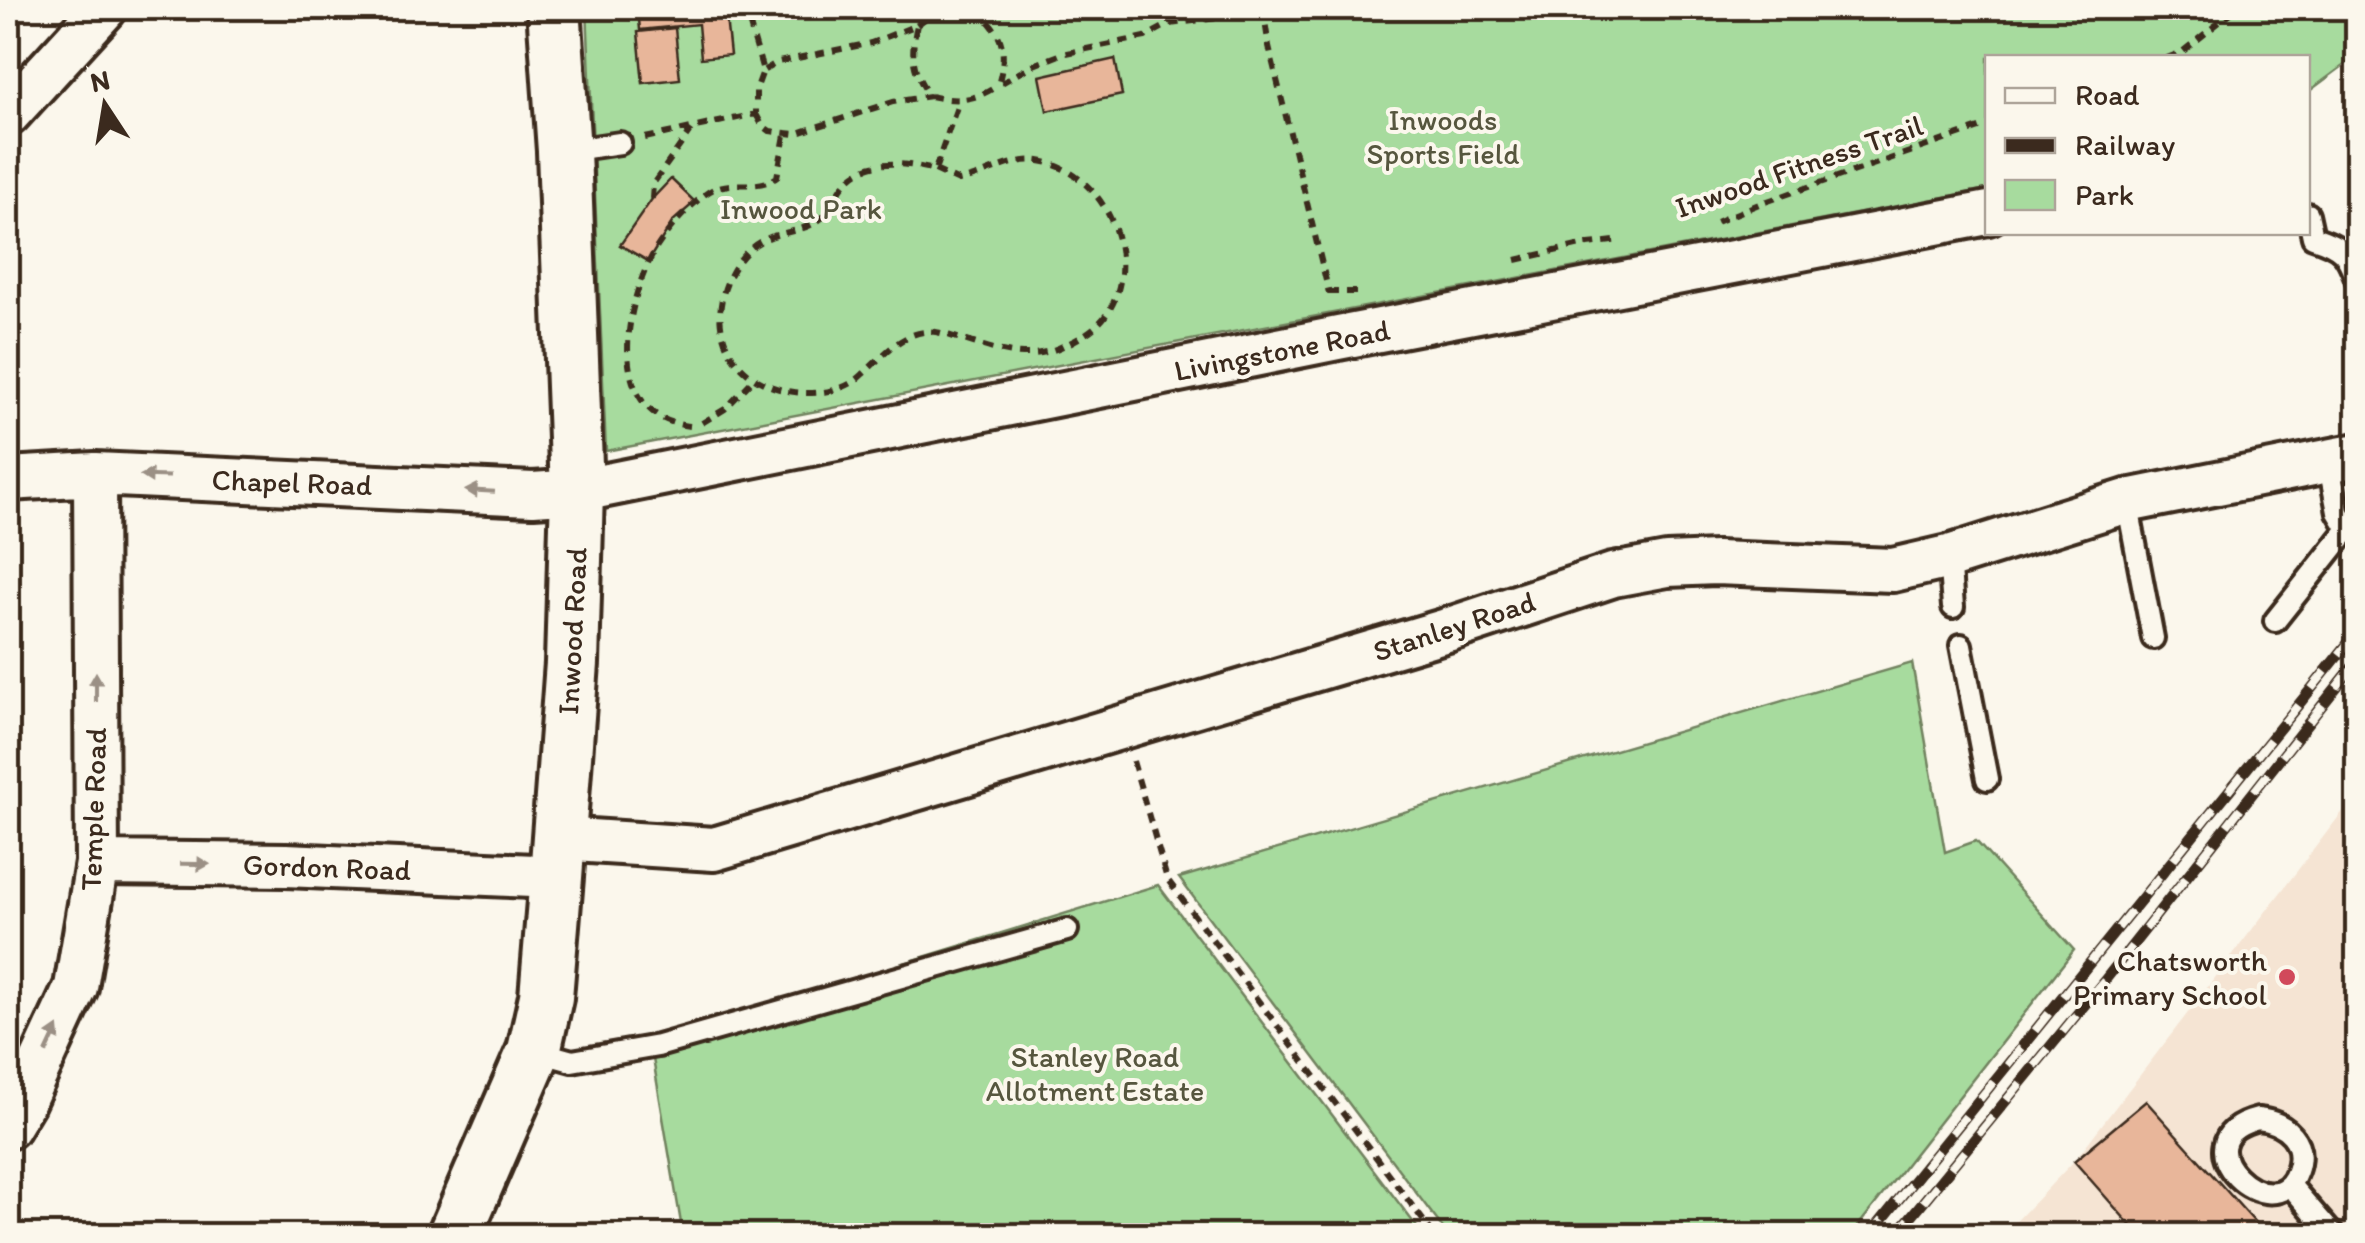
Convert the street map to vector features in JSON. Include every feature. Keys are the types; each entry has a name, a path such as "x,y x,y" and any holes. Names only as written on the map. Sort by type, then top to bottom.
{"street":[{"path":"8,114 105,8"},
{"name":"Inwood Road","path":"454,1236 534,1051 546,998 558,858 572,663 577,491 564,151 554,8"},
{"name":"Livingstone Road","path":"577,491 1985,214"},
{"name":"Stanley Road","path":"558,858 714,849 1448,630 1612,575 1667,565 1716,563 1894,570 1949,557 2127,501 2343,458"},
{"name":"Chapel Road","path":"8,479 94,474 534,494 577,491"},
{"name":"Temple Road","path":"8,1126 76,987 98,863 94,474"},
{"name":"Gordon Road","path":"98,863 286,865 558,858"}],"lane":[{"path":"564,151 620,143"},
{"path":"2310,223 2313,236 2338,244 2350,259 2358,283"},
{"path":"2275,621 2348,530 2338,512 2343,458"},
{"path":"2127,501 2153,638"},
{"path":"1949,557 1953,606"},
{"path":"1961,645 1987,778"},
{"path":"534,1051 572,1061 658,1046 1067,930"},
{"path":"2290,1185 2334,1236"}],"path":[{"path":"746,8 764,70 756,90 756,114 762,126 785,135 894,102 930,96 959,101 985,95 1031,66 1062,54 1144,37 1169,24 1217,18 1246,8"},
{"path":"764,70 778,62 872,43 917,26 946,8"},
{"path":"974,8 993,23 1002,43 1004,65 998,85"},
{"path":"1169,24 1170,8"},
{"path":"1264,8 1269,47 1338,338"},
{"path":"2174,55 2237,8"},
{"path":"917,26 912,62 918,80 930,96"},
{"path":"935,170 959,101"},
{"path":"620,143 756,114"},
{"name":"Inwood Fitness Trail","path":"1710,224 1985,126"},
{"path":"652,198 654,184 691,129"},
{"path":"754,380 711,420 693,426 668,421 642,397 632,379 627,332 633,304 656,248 678,220 717,187 758,184 777,178 785,135"},
{"path":"1036,160 1074,174 1093,190 1108,212 1118,240 1122,270 1118,293 1105,317 1080,338 1038,354 1021,356 926,331 913,334 888,350 850,385 835,390 793,392 754,380 732,355 720,319 724,287 749,248 767,236 803,227 824,216 842,187 862,170 892,163 935,170 959,181 1036,160"},
{"path":"1510,262 1622,240"},
{"path":"1328,292 1373,292"},
{"path":"1124,727 1167,879 1435,1236"}],"shaded area":[{"name":"Chatsworth Primary School","path":"2357,793 2357,1235 2002,1236 2074,1161"}],"green space":[{"name":"Inwood Park","path":"587,8 2357,8 2358,55 2310,91 2310,55 1985,55 1985,189 606,451"},
{"path":"1912,663 1945,852 1976,841 2074,950 1851,1235 1448,1235 1179,878"},
{"name":"Stanley Road Allotment Estate","path":"1158,885 1423,1235 683,1235 650,1041"}],"building":[{"path":"638,8 725,8 730,55 701,58 698,24 640,30"},
{"path":"675,28 680,79 643,83 638,32"},
{"path":"1115,59 1122,95 1047,111 1040,76"},
{"path":"671,179 695,202 673,221 648,261 620,245"},
{"name":"Chatsworth Primary School","path":"2146,1101 2259,1227 2249,1236 2140,1236 2074,1161"}],"railway":[{"path":"1869,1236 2358,631"},
{"path":"1895,1236 2105,980 2358,660"}],"place":[{"name":"Chatsworth Primary School","path":"2287,977"}],"park label":[{"name":"Inwoods Sports Field","path":"1443,136"}]}
